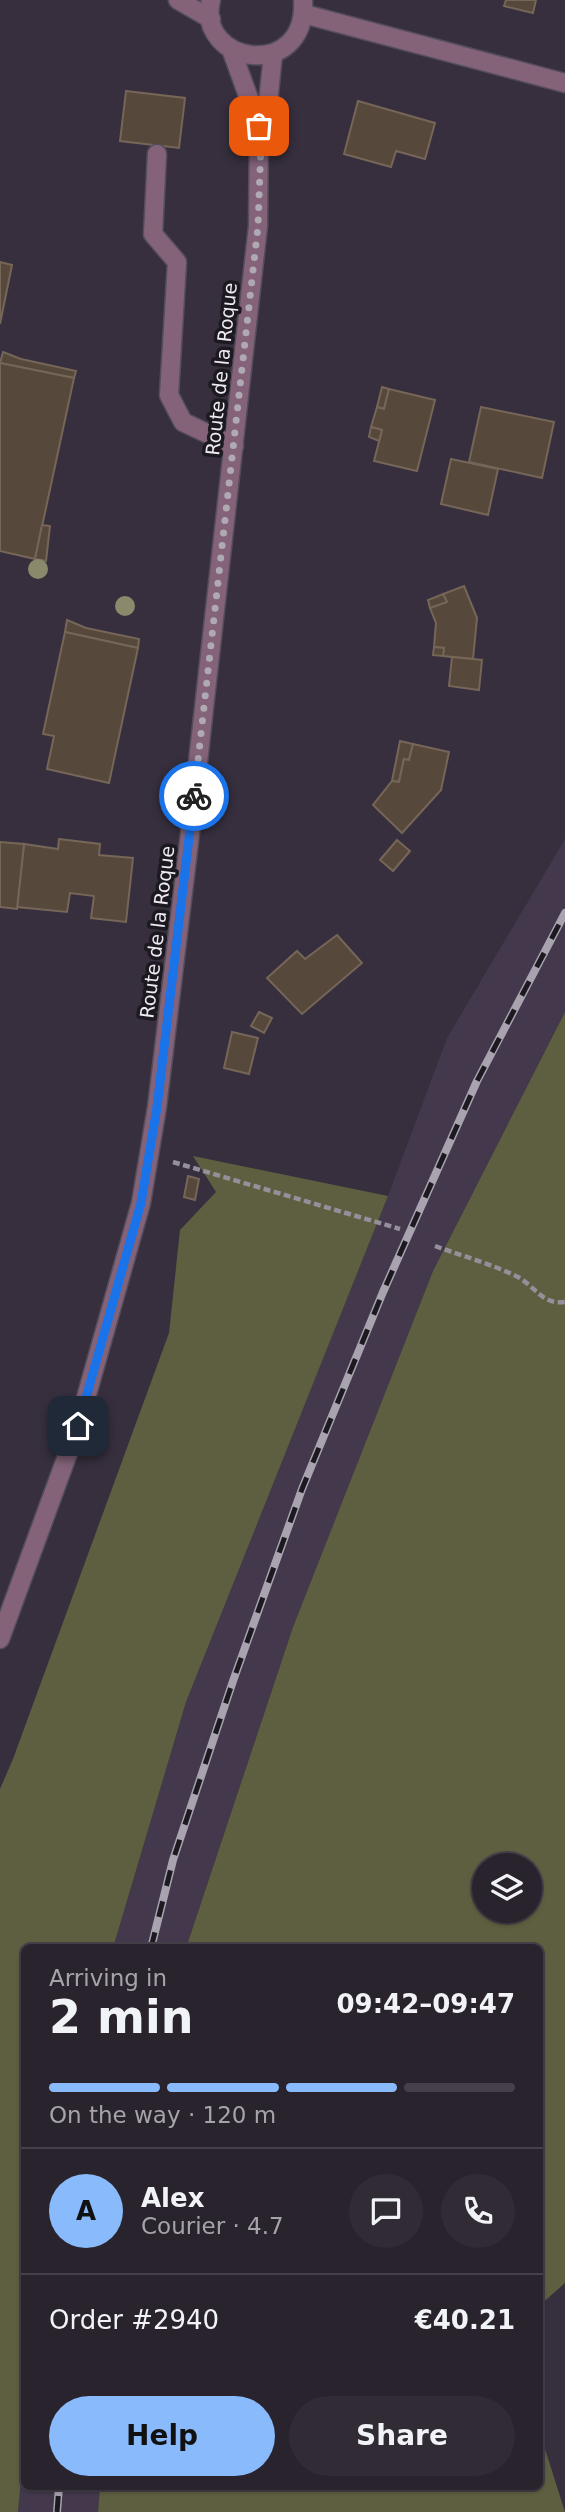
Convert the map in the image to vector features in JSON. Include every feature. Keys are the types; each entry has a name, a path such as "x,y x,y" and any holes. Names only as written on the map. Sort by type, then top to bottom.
{"street":[{"path":"178,0 211,19 211,0"},
{"path":"231,49 244,55 259,57 273,54 294,38 301,27 303,7 565,83"},
{"name":"Route de la Roque","path":"0,1639 78,1426 141,1203 157,1107 258,226 261,144 259,126 231,49 222,41 211,19"},
{"name":"Route de la Roque","path":"259,126 268,103 273,54"},
{"path":"157,154 153,234 177,262 169,395 183,422 234,446"}],"path":[{"path":"148,1155 400,1229"},
{"path":"435,1245 520,1278 542,1298 557,1303 565,1302"}],"shaded area":[{"path":"565,839 565,1012 433,1271 293,1627 187,1944 114,1944 186,1702 388,1196 447,1038"},
{"path":"21,2478 21,2490 100,2490 98,2512 18,2512"}],"green space":[{"path":"565,1012 565,2283 543,2302 543,1944 187,1944 293,1627 433,1271"},
{"path":"193,1156 388,1196 186,1702 114,1944 21,1944 21,2478 18,2512 0,2512 0,1789 169,1333 180,1230 216,1192"},
{"path":"543,2443 565,2512 98,2512 100,2490 543,2490"}],"building":[{"path":"506,0 536,0 533,13 504,6"},
{"path":"126,91 185,98 179,148 120,141"},
{"path":"358,101 435,123 425,159 396,151 391,167 344,154"},
{"path":"0,262 12,265 0,324"},
{"path":"3,352 21,359 76,371 74,378 0,363"},
{"path":"0,363 74,378 35,559 0,551"},
{"path":"382,387 389,389 384,409 377,407"},
{"path":"389,389 435,400 417,471 374,461 382,430 371,427 377,407 384,409"},
{"path":"481,407 554,422 542,478 469,462"},
{"path":"371,427 382,430 379,441 369,437"},
{"path":"451,459 498,469 488,515 441,504"},
{"path":"42,525 50,526 46,561 35,559"},
{"path":"464,586 477,618 473,659 443,656 444,648 434,647 436,623 430,608 447,602 443,594"},
{"path":"443,594 447,602 430,608 428,600"},
{"path":"67,620 86,628 139,639 138,648 65,632"},
{"path":"65,632 138,648 109,783 47,769 54,736 43,734"},
{"path":"434,647 444,648 443,656 433,655"},
{"path":"452,657 482,660 479,690 449,686"},
{"path":"400,741 413,744 409,760 404,759 399,782 392,781"},
{"path":"413,744 449,752 441,790 402,833 373,805 392,781 399,782 404,759 409,760"},
{"path":"59,839 100,844 99,855 133,858 126,922 91,918 94,896 70,893 67,912 17,907 24,844 58,849"},
{"path":"397,840 410,851 393,871 380,860"},
{"path":"0,842 24,844 17,909 0,907"},
{"path":"337,935 362,963 302,1014 267,978 297,951 305,959"},
{"path":"259,1012 272,1018 264,1033 251,1026"},
{"path":"232,1032 258,1038 249,1074 224,1068"},
{"path":"188,1176 199,1179 195,1200 184,1197"}],"railway":[{"path":"152,1944 173,1860 233,1681 302,1489 383,1292 477,1081 565,913"},
{"path":"57,2512 59,2490"}],"way so far":[{"path":"194,796 258,226 261,144 259,126"}],"route":[{"path":"78,1426 141,1203 157,1107 194,796"}]}
